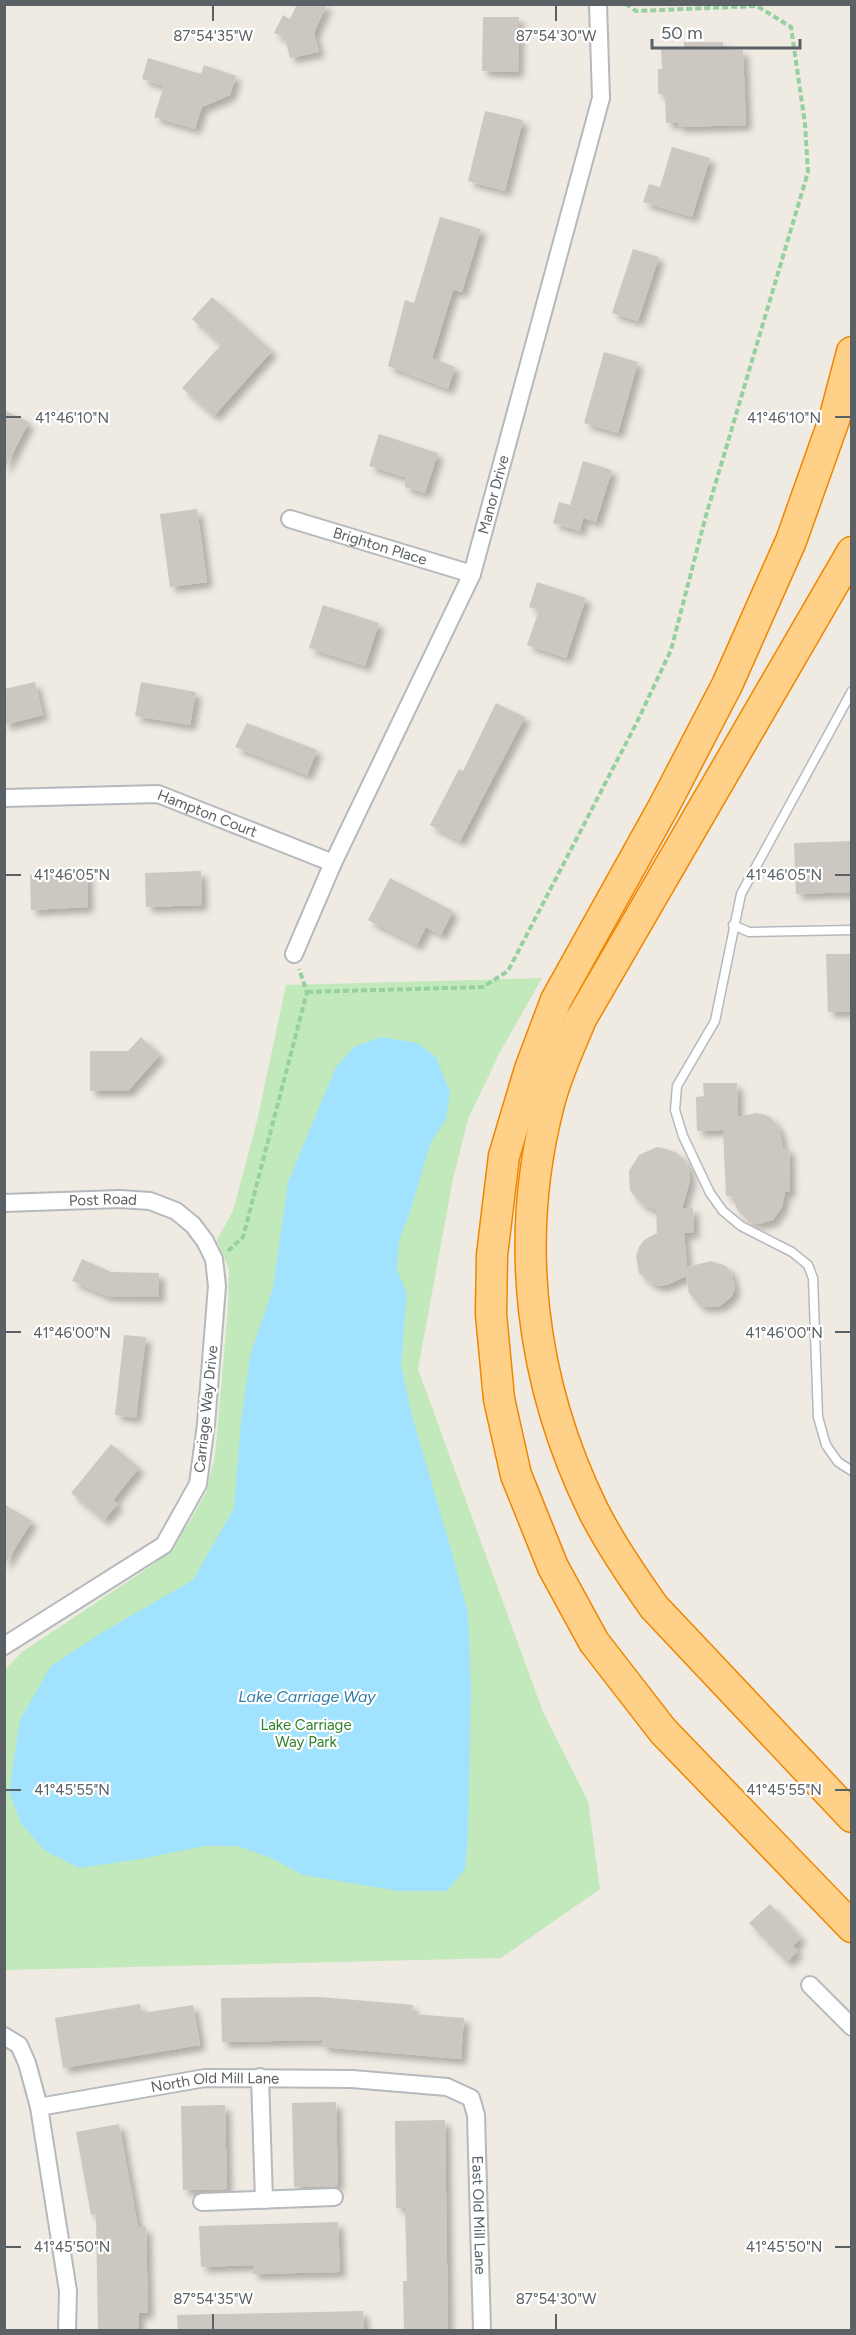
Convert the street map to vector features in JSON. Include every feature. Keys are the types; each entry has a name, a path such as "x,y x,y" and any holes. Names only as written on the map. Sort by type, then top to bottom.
{"highway":[{"path":"852,352 834,420 791,541 727,685 664,806 556,999 530,1069 504,1156 492,1255 491,1302 499,1399 516,1475 553,1567 588,1632 663,1731 852,1927"},
{"path":"852,552 581,1019 549,1103 531,1215 530,1249 533,1317 551,1400 569,1455 594,1512 629,1572 654,1606 852,1817"}],"street":[{"name":"Manor Drive","path":"294,954 333,863 472,574 601,98 598,4"},
{"name":"Brighton Place","path":"290,519 472,574"},
{"name":"Hampton Court","path":"4,798 158,794 333,863"},
{"name":"Post Road","path":"4,1203 120,1199 150,1201 176,1211 193,1225"},
{"name":"Carriage Way Drive","path":"5,1645 164,1545 198,1484 206,1424 217,1286 214,1259 205,1241 193,1225"},
{"path":"810,1985 852,2027"},
{"path":"4,2036 19,2045 27,2063 39,2107 68,2291 67,2331"},
{"path":"260,2077 264,2200"},
{"name":"North Old Mill Lane","path":"39,2107 205,2078 352,2079 447,2087 471,2098"},
{"name":"East Old Mill Lane","path":"471,2098 476,2115 482,2331"},
{"path":"202,2202 334,2197"}],"lane":[{"path":"852,691 741,894 733,925 721,1002 715,1021 677,1086 675,1110 687,1145 710,1193 723,1211 741,1226 792,1252 808,1265 813,1278 818,1417 826,1445 838,1462 852,1471"},
{"path":"733,925 749,932 852,930"}],"path":[{"path":"308,992 483,987 508,970 637,722 671,650 705,519 808,172 805,124 791,27 758,6 636,11 626,4"},
{"path":"214,1259 243,1237 308,992 294,954"}],"green space":[{"name":"Lake Carriage Way Park","path":"542,978 499,1054 468,1119 453,1179 418,1369 543,1712 588,1801 600,1889 501,1958 5,1970 4,1670 22,1652 151,1566 168,1552 190,1521 206,1492 215,1456 228,1309 229,1269 217,1240 233,1211 258,1117 286,985"}],"water":[{"name":"Lake Carriage Way","path":"381,1037 417,1043 436,1057 450,1092 446,1119 431,1142 399,1241 397,1270 407,1293 401,1365 411,1412 468,1613 471,1687 468,1836 465,1869 447,1891 398,1891 303,1875 271,1858 238,1846 205,1846 79,1868 44,1850 21,1823 9,1792 20,1720 51,1666 103,1632 193,1580 234,1508 241,1422 250,1356 273,1288 288,1182 336,1067 354,1047"}],"building":[{"path":"297,4 327,4 314,33 319,52 290,58 285,38 274,33 283,15 290,19"},
{"path":"483,17 519,17 518,72 482,71"},
{"path":"684,42 723,42 723,50 743,50 746,125 678,127 679,123 666,123 665,94 658,94 658,69 662,69 661,48 684,48"},
{"path":"148,58 201,74 204,65 236,76 230,95 202,107 195,129 154,117 164,86 142,79"},
{"path":"485,111 523,120 505,191 468,181"},
{"path":"672,147 710,158 692,217 643,202 649,184 660,187"},
{"path":"440,217 481,229 462,292 453,290 432,358 455,367 448,389 388,366 405,300 414,303"},
{"path":"633,249 659,257 638,321 612,313"},
{"path":"212,297 272,351 214,416 182,388 221,345 192,319"},
{"path":"604,352 638,362 618,433 584,423"},
{"path":"4,410 29,422 4,470"},
{"path":"379,434 438,453 425,493 405,487 405,477 369,466"},
{"path":"583,461 612,470 596,522 583,518 580,531 553,523 559,502 570,505"},
{"path":"197,509 207,582 170,587 160,514"},
{"path":"537,582 586,598 566,658 527,645 539,610 529,607"},
{"path":"323,605 379,623 365,666 309,648"},
{"path":"35,682 43,715 4,725 4,689"},
{"path":"141,682 196,692 190,725 135,716"},
{"path":"496,703 525,717 460,841 430,825 459,769 463,771"},
{"path":"247,723 317,750 307,775 235,747"},
{"path":"852,841 852,892 796,894 794,843"},
{"path":"201,871 202,905 146,907 145,873"},
{"path":"87,873 88,907 31,910 30,875"},
{"path":"390,878 453,911 441,935 426,927 417,945 368,920"},
{"path":"826,954 852,954 852,1011 828,1012"},
{"path":"141,1037 160,1055 128,1091 90,1091 90,1051 128,1051"},
{"path":"703,1083 737,1083 738,1117 756,1113 763,1114 770,1117 779,1128 783,1148 789,1148 790,1192 785,1192 782,1207 773,1220 759,1224 750,1222 738,1211 732,1196 726,1196 723,1130 697,1131 696,1097 704,1096"},
{"path":"657,1147 677,1153 685,1161 689,1170 690,1181 682,1208 693,1208 694,1233 684,1233 687,1267 711,1261 726,1266 731,1272 735,1288 732,1296 720,1306 699,1305 689,1293 686,1276 661,1286 652,1284 639,1273 636,1256 644,1240 657,1233 656,1210 643,1205 630,1190 629,1171 639,1155"},
{"path":"82,1259 111,1272 159,1273 159,1297 107,1296 72,1281"},
{"path":"124,1335 146,1337 136,1418 115,1415"},
{"path":"111,1444 139,1468 113,1500 118,1504 104,1520 71,1493"},
{"path":"4,1504 32,1521 4,1566"},
{"path":"770,1904 801,1938 793,1946 798,1951 787,1962 749,1923"},
{"path":"320,1997 413,2005 412,2014 464,2018 461,2059 322,2047 323,2040 222,2042 221,1998"},
{"path":"140,2004 142,2013 193,2005 200,2045 63,2068 55,2018"},
{"path":"336,2102 338,2186 294,2187 292,2103"},
{"path":"225,2105 227,2189 183,2190 181,2106"},
{"path":"445,2120 448,2331 404,2331 403,2281 407,2281 405,2208 396,2208 395,2121"},
{"path":"119,2124 138,2227 146,2227 148,2313 139,2313 139,2331 98,2331 96,2214 91,2215 76,2132"},
{"path":"338,2222 340,2272 253,2274 253,2265 201,2267 199,2226"},
{"path":"363,2311 364,2331 178,2331 177,2315"}]}
